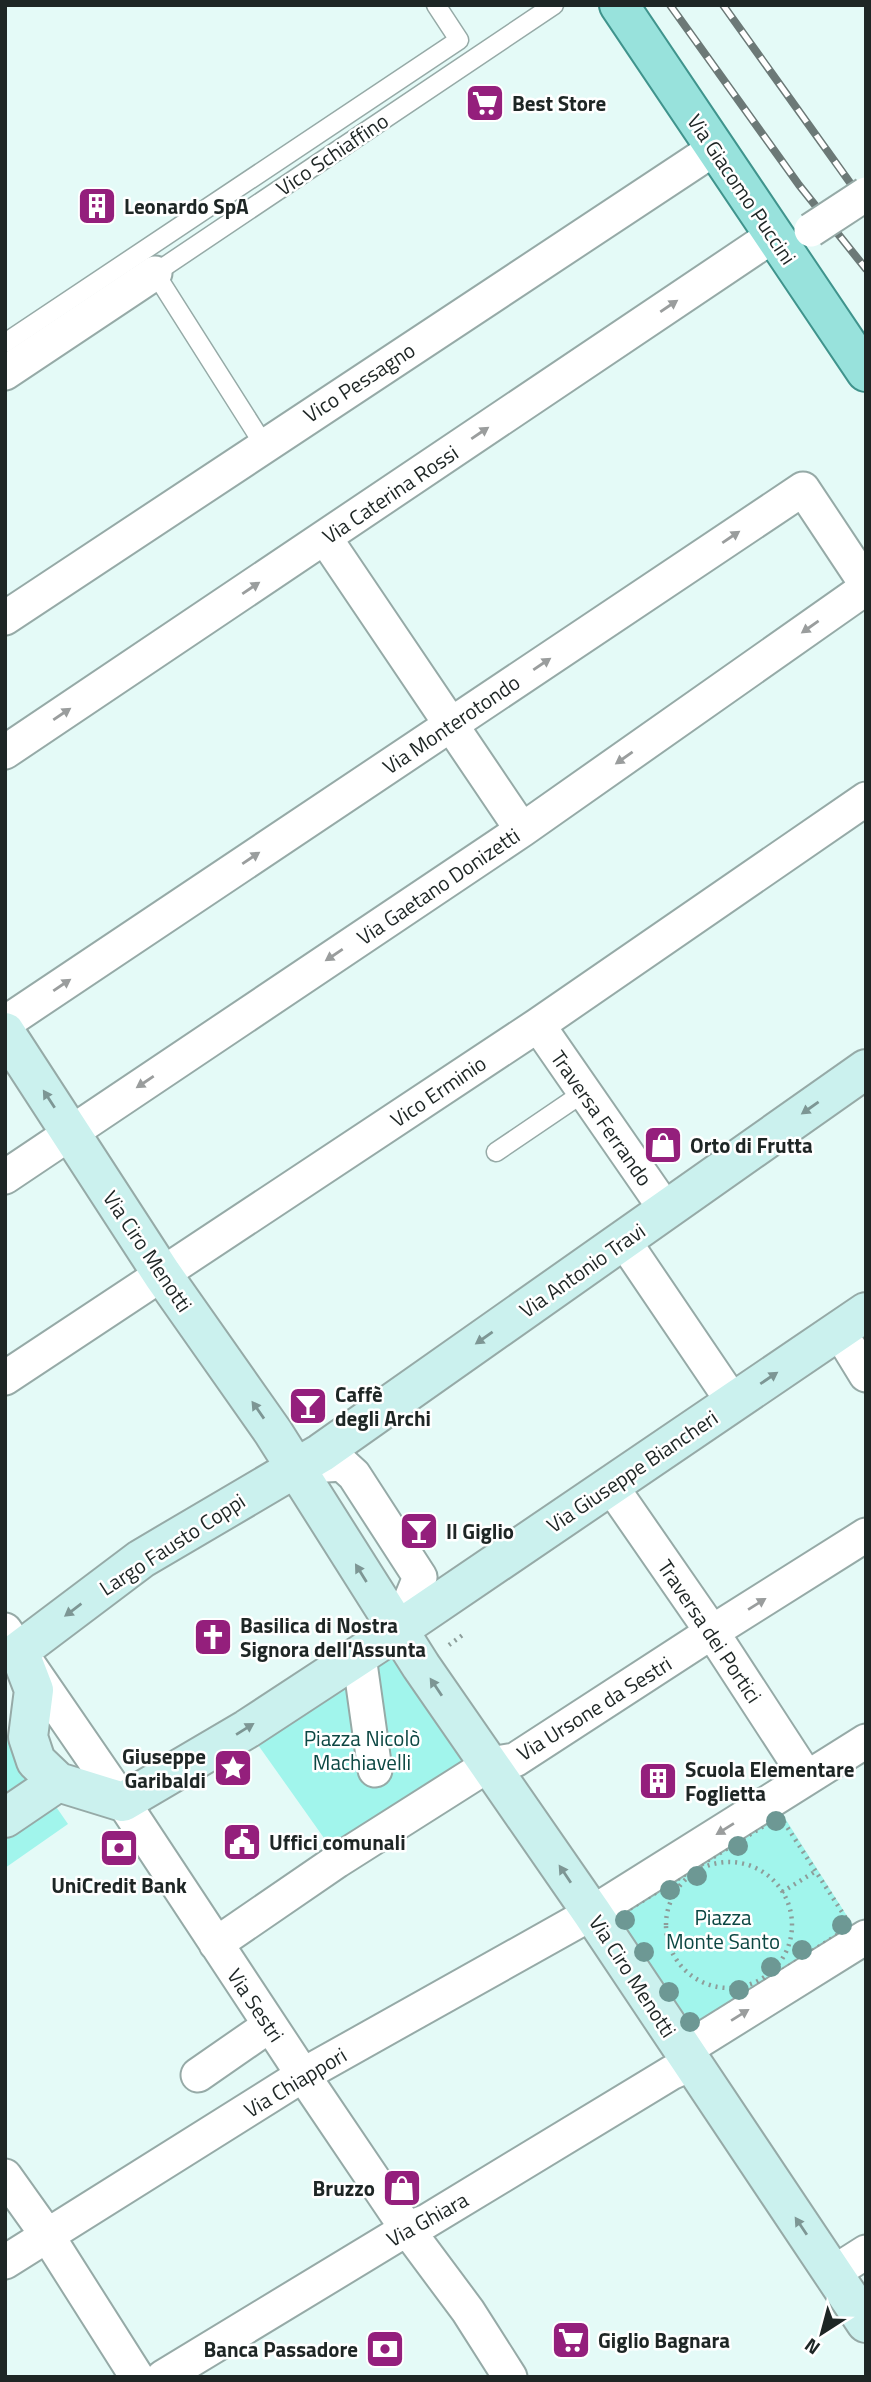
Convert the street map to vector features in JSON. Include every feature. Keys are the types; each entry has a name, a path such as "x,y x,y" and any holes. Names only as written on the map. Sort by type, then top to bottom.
{"main road":[{"name":"Via Giacomo Puccini","path":"619,5 866,372"}],"street":[{"name":"Vico Pessagno","path":"5,618 264,444 714,149"},
{"path":"811,230 866,194"},
{"name":"Via Caterina Rossi","path":"5,752 774,235"},
{"name":"Vico Schiaffino","path":"5,373 155,273"},
{"name":"Via Monterotondo","path":"5,1023 803,489 866,586"},
{"path":"326,538 522,830"},
{"name":"Via Gaetano Donizetti","path":"5,1177 522,830 866,586"},
{"name":"Vico Erminio","path":"5,1377 538,1025 866,799"},
{"name":"Traversa Ferrando","path":"538,1025 666,1210"},
{"name":"Via Ciro Menotti","path":"5,1032 162,1274 273,1432 398,1630 592,1913 866,2323"},
{"name":"Via Antonio Travi","path":"295,1467 321,1453 866,1069"},
{"path":"624,1241 733,1402"},
{"path":"852,1322 866,1376"},
{"name":"Via Giuseppe Biancheri","path":"123,1801 247,1729 359,1656 852,1322"},
{"name":"Largo Fausto Coppi","path":"12,1641 141,1559 295,1467"},
{"name":"Traversa dei Portici","path":"611,1486 712,1632 807,1778"},
{"name":"Via Ursone da Sestri","path":"216,1944 337,1861 490,1764 515,1760 866,1535"},
{"path":"12,1641 34,1690 16,1745 58,1782 123,1801"},
{"name":"Via Sestri","path":"12,1641 123,1801 303,2076 407,2229 468,2311 510,2377"},
{"path":"359,1656 375,1770"},
{"name":"Via Chiappori","path":"5,2262 303,2076 592,1913 866,1741"},
{"path":"5,1818 58,1782"},
{"name":"Via Ghiara","path":"163,2377 671,2073 687,2058 866,1937"},
{"path":"198,2075 270,2025"},
{"path":"5,2176 47,2235 137,2377"},
{"path":"833,2273 866,2252"}],"lane":[{"path":"5,343 459,40 436,5"},
{"name":"Vico Schiaffino","path":"155,273 554,5"},
{"path":"155,273 264,444"},
{"path":"496,1152 583,1093"}],"path":[{"path":"780,1816 816,1871 851,1926 687,2034 613,1919 780,1816"},
{"path":"725,1862 746,1864 765,1873 782,1892 789,1906 792,1927 789,1947 778,1965 763,1978 743,1986 723,1987 703,1982 686,1971 674,1954 667,1935 667,1914 674,1894 687,1878 705,1866 725,1862"},
{"path":"782,1892 816,1871"}],"green space":[{"name":"Piazza Nicolò Machiavelli","path":"390,1644 474,1764 336,1855 251,1735"},
{"path":"5,1733 68,1824 5,1868"},
{"name":"Piazza Monte Santo","path":"781,1812 854,1927 686,2033 613,1919"}],"railway":[{"path":"670,5 799,185 866,269"},
{"path":"723,5 866,205"}],"place":[{"name":"Best Store","path":"485,103"},
{"name":"Leonardo SpA","path":"97,206"},
{"name":"Orto di Frutta","path":"663,1145"},
{"name":"Caffè degli Archi","path":"308,1406"},
{"name":"Il Giglio","path":"419,1531"},
{"name":"Basilica di Nostra Signora dell'Assunta","path":"213,1637"},
{"name":"Giuseppe Garibaldi","path":"233,1768"},
{"name":"Scuola Elementare Foglietta","path":"658,1781"},
{"name":"Uffici comunali","path":"242,1842"},
{"name":"UniCredit Bank","path":"119,1848"},
{"name":"Bruzzo","path":"402,2188"},
{"name":"Giglio Bagnara","path":"571,2340"},
{"name":"Banca Passadore","path":"385,2349"}]}
